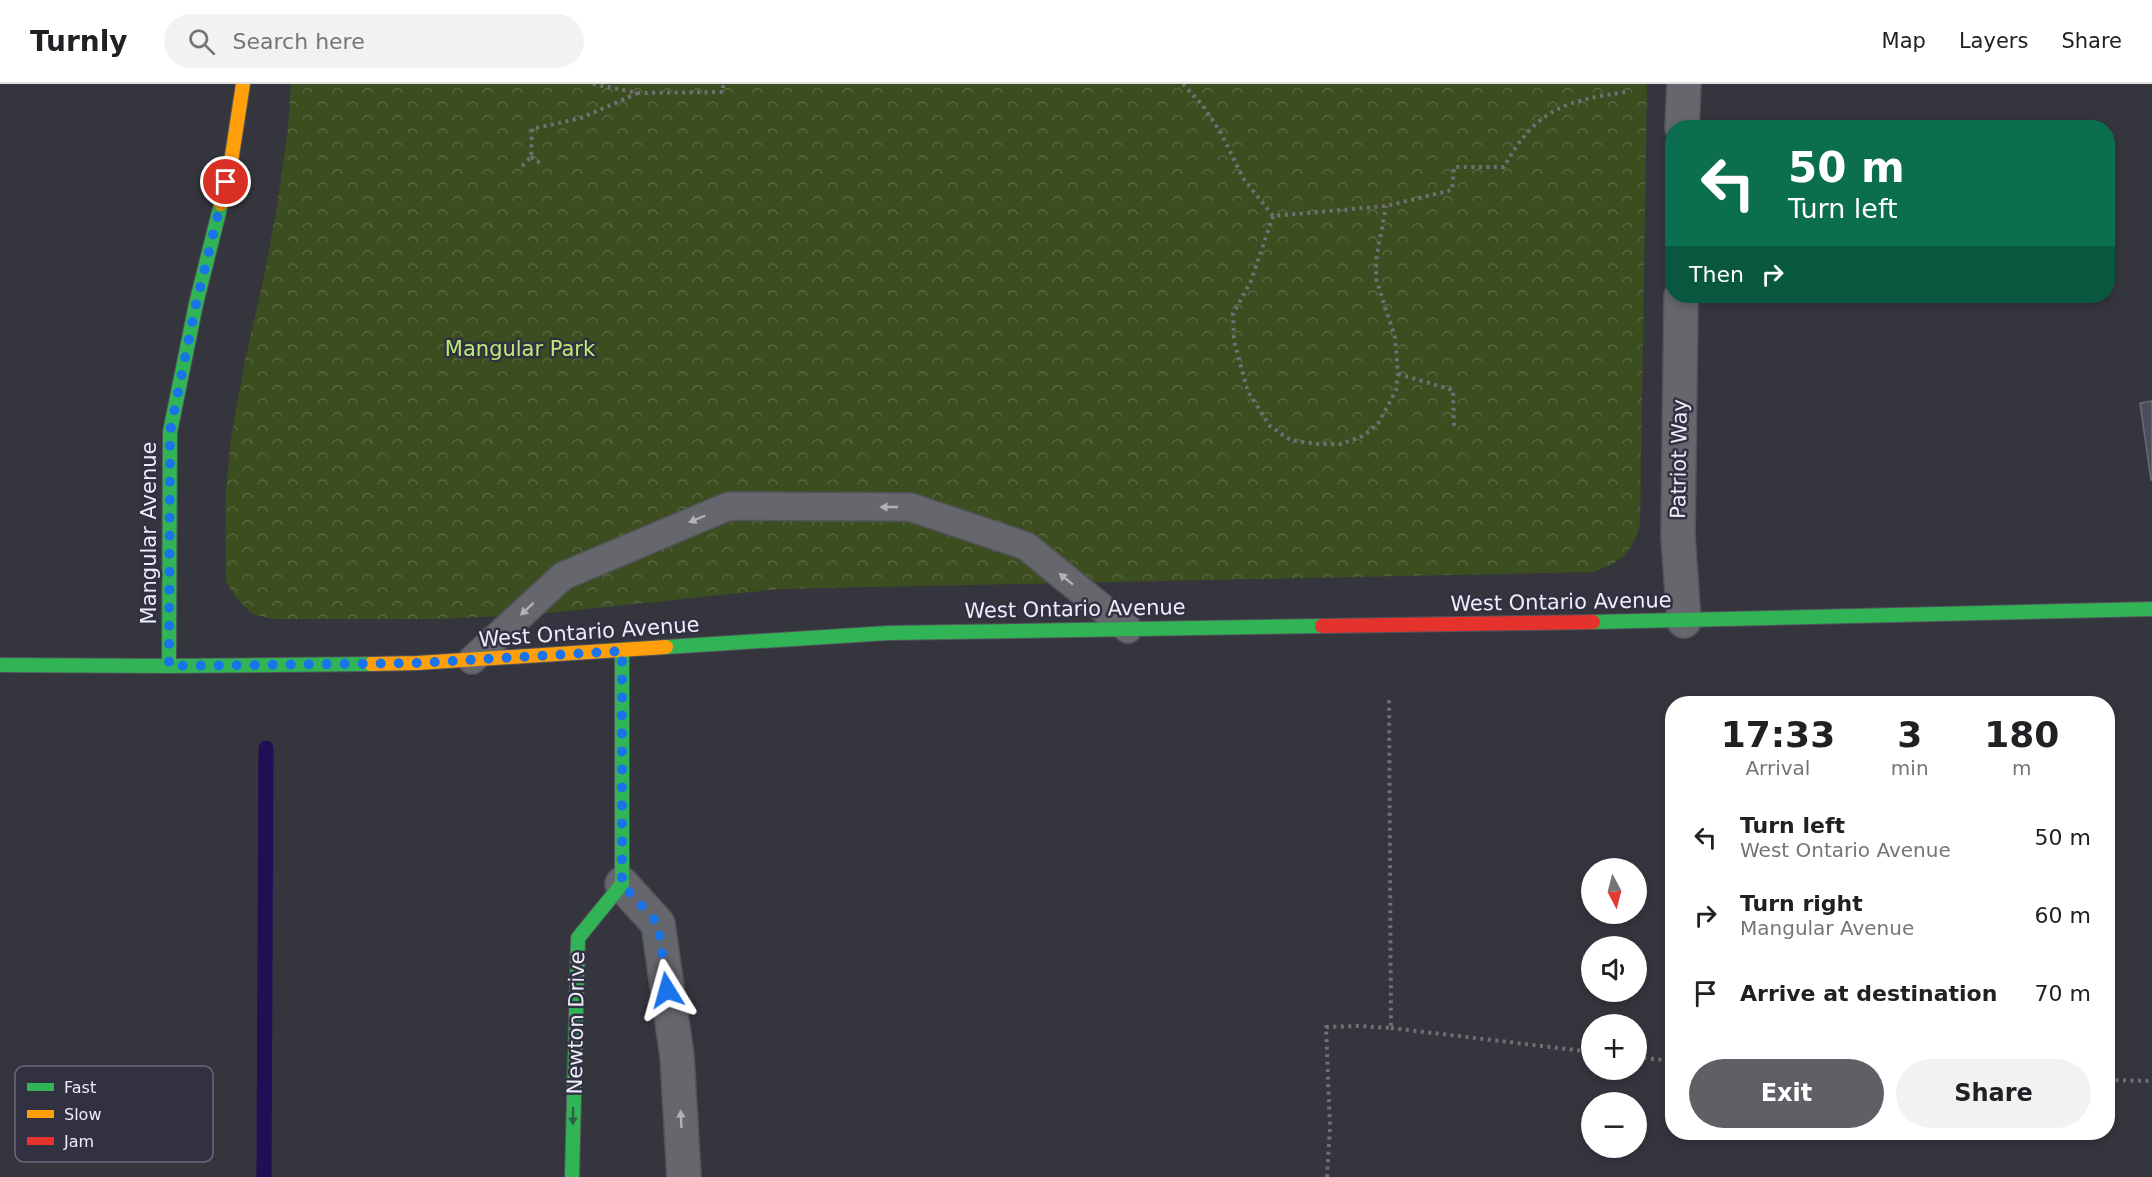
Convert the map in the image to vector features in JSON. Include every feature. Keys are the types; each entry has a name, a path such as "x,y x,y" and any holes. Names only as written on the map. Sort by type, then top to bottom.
{"main road":[{"name":"Mangular Avenue","path":"169,666 170,432 196,304 231,162 243,84"},
{"name":"West Ontario Avenue","path":"0,665 169,666 417,663 888,633 1684,621 2152,609"},
{"path":"622,651 622,884"},
{"name":"Newton Drive","path":"572,1177 578,938 622,884"}],"street":[{"path":"1682,120 1684,84"},
{"name":"Patriot Way","path":"1681,303 1678,537 1684,621"},
{"path":"622,884 658,924 677,1056 684,1177"}],"lane":[{"path":"472,660 563,576 729,506 910,507 1026,546 1128,629"}],"path":[{"path":"593,84 638,93 723,92 723,84"},
{"path":"1184,84 1203,106 1221,133 1243,178 1273,216"},
{"path":"1273,216 1386,206 1452,190 1454,167 1504,167 1516,144 1538,122 1552,112 1572,101 1627,92"},
{"path":"522,166 531,157 532,129 580,118 638,93"},
{"path":"531,157 540,163"},
{"path":"1273,216 1251,281 1233,314 1232,328 1248,392 1270,426 1290,440 1317,444 1341,444 1363,436 1378,424 1396,390 1398,374 1395,337 1376,279 1376,260 1386,206"},
{"path":"1398,374 1453,390 1454,429"},
{"path":"1389,697 1392,1028"},
{"path":"1328,1177 1326,1027 1392,1028 1581,1051"},
{"path":"1647,1058 1665,1060"},
{"path":"2115,1080 2152,1082"}],"green space":[{"name":"Mangular Park","path":"291,84 1647,84 1640,526 1637,536 1633,544 1617,561 1593,572 780,589 528,615 434,619 273,619 252,614 237,599 226,582 225,501 231,438 277,206 288,129"}],"building":[{"path":"2152,401 2152,480 2151,480 2140,403"}],"waterway":[{"path":"264,1177 266,748"}],"traffic: fast":[{"path":"169,666 170,432 196,304 221,204"},
{"path":"1593,622 2152,609"},
{"path":"666,647 888,633 1322,626"},
{"path":"572,1177 578,938 622,884 622,651"},
{"path":"0,665 371,664"}],"traffic: slow":[{"path":"221,204 231,162 243,84"},
{"path":"371,664 666,647"}],"traffic: jam":[{"path":"1322,626 1593,622"}],"route":[{"path":"226,182 196,304 170,432 169,666 417,663 622,651 622,884 658,924 667,990"}]}
